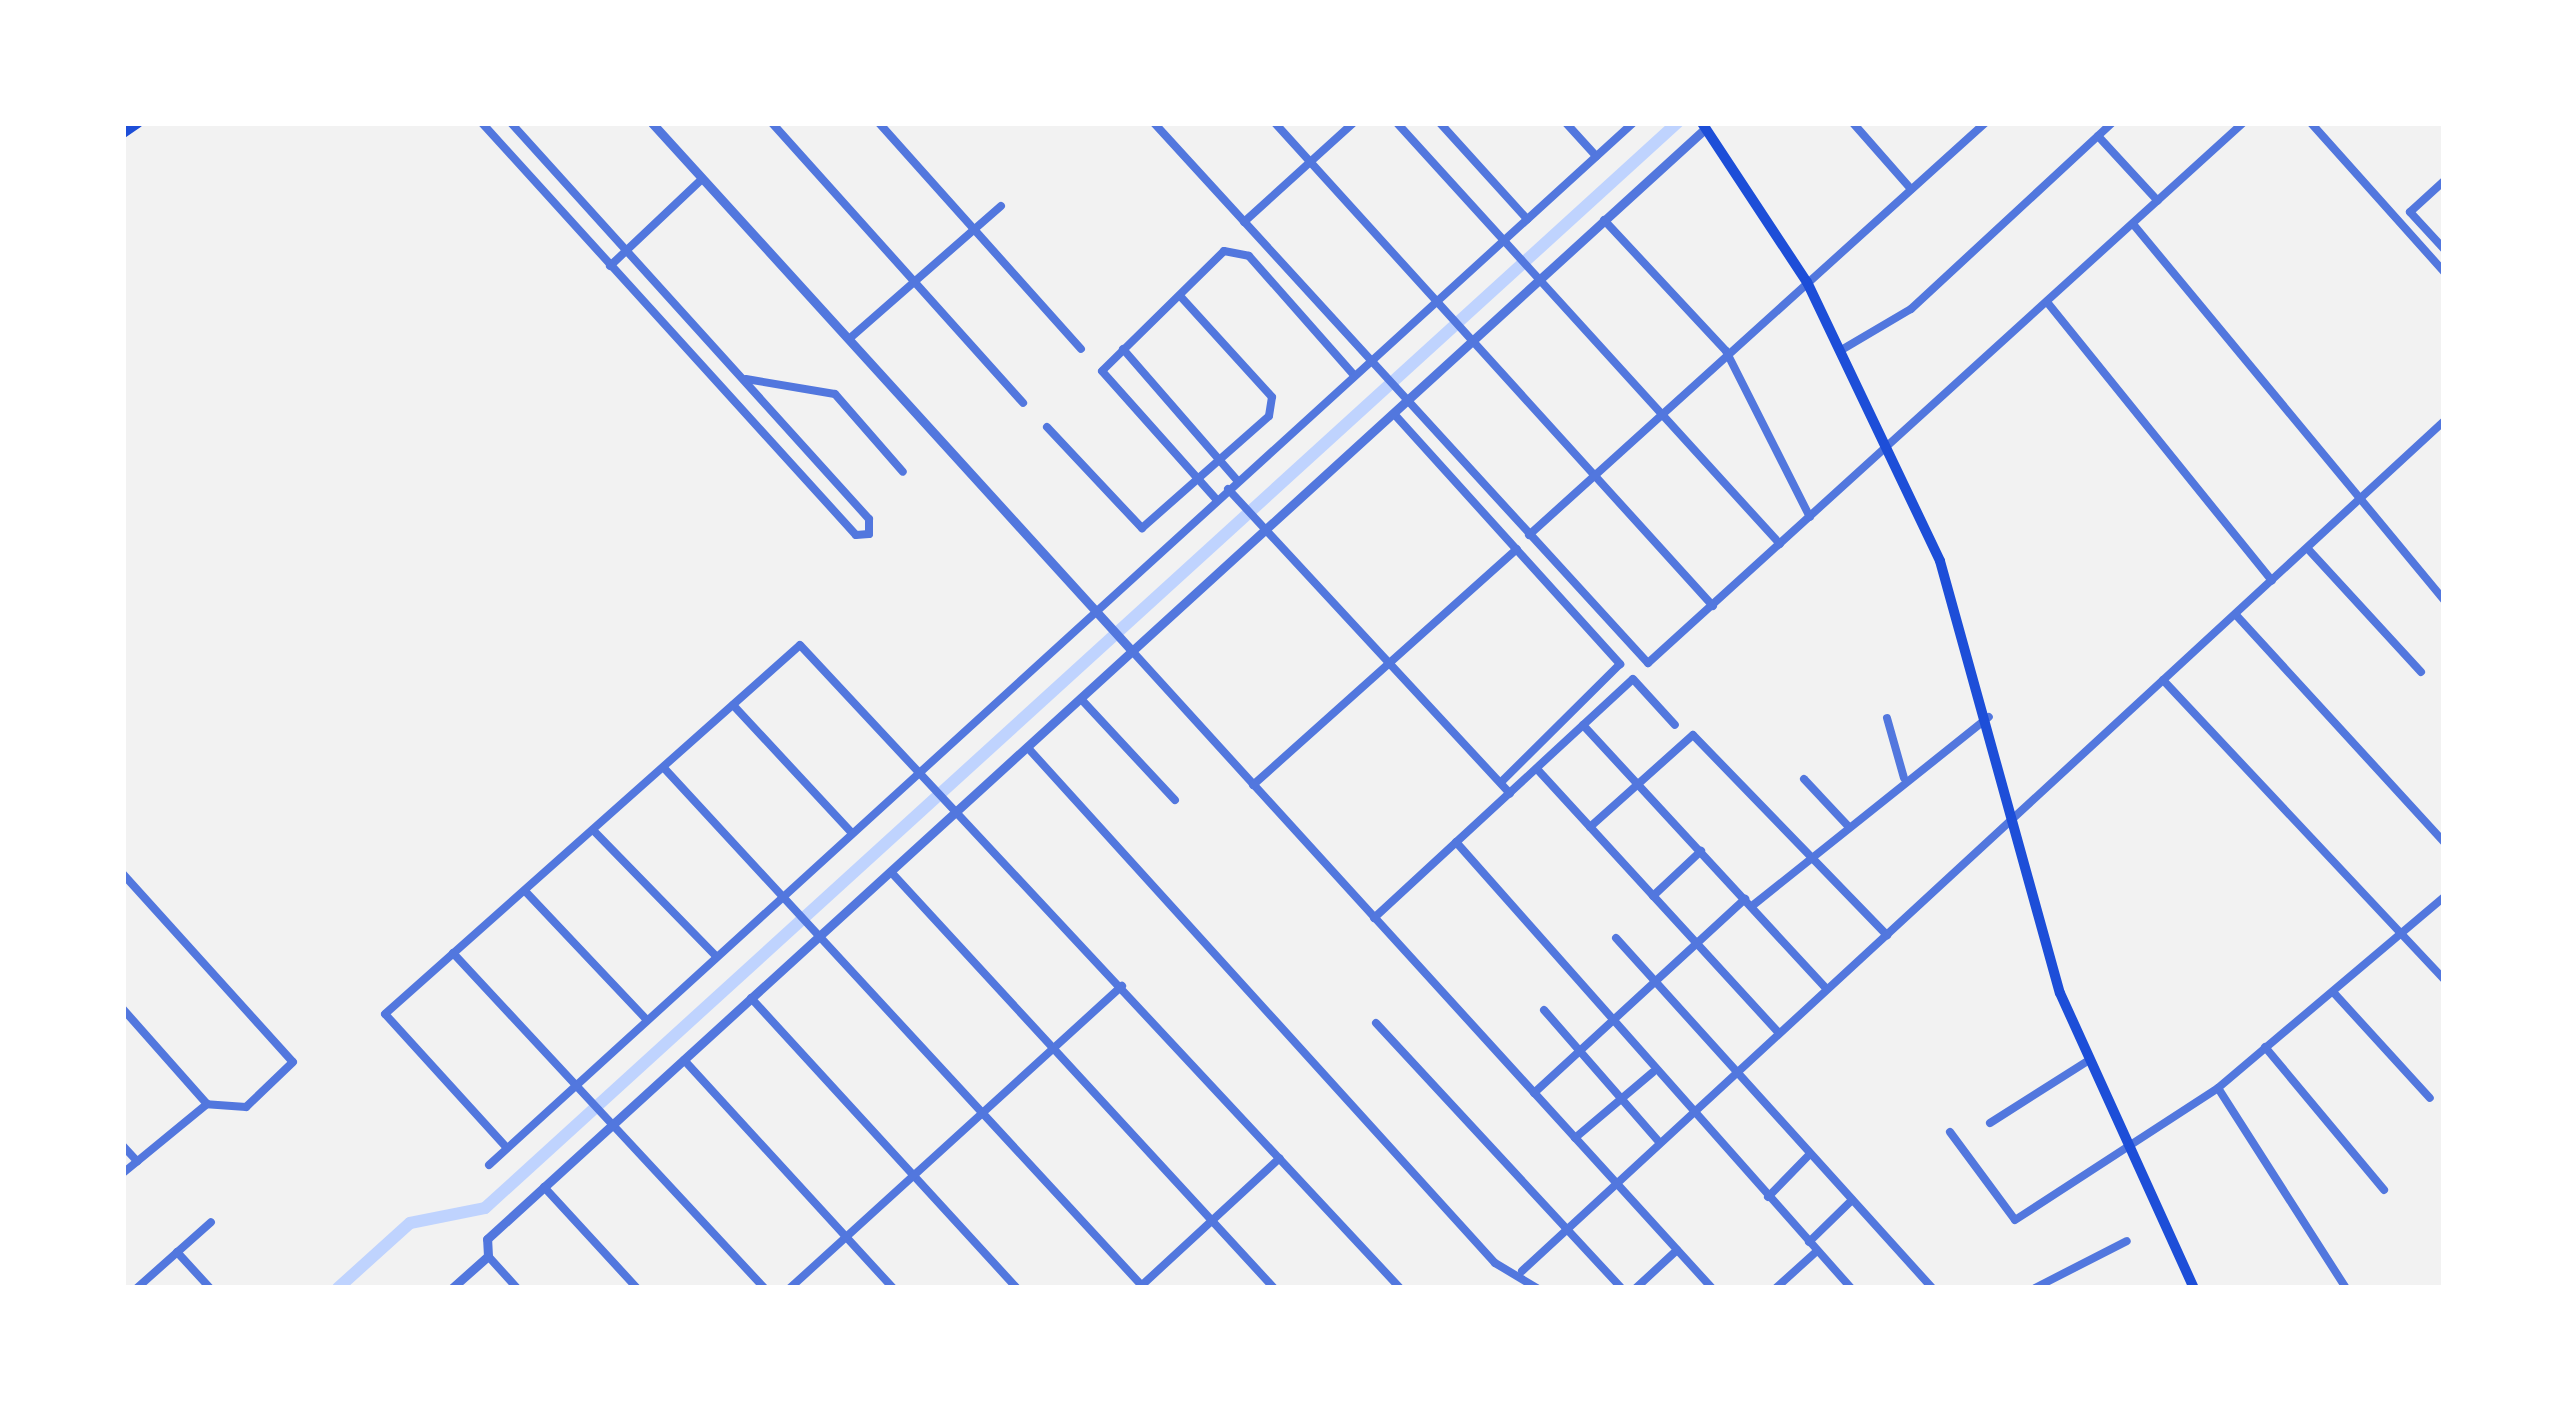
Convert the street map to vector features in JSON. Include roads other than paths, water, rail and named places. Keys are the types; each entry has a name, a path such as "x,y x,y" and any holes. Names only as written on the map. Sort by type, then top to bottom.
{"main road":[{"path":"1707,125 1807,282 1890,446 1989,717 2012,816 2086,1062 2194,1288"}],"street":[{"path":"482,123 856,535 869,534 869,519 511,123"},
{"path":"652,123 1712,1288"},
{"path":"772,123 1023,403"},
{"path":"879,123 1081,349"},
{"path":"1154,123 1648,663 2243,123"},
{"path":"1275,123 1714,606"},
{"path":"1244,222 1353,123"},
{"path":"1397,123 1780,544"},
{"path":"1440,123 1527,219"},
{"path":"1566,123 1597,156"},
{"path":"489,1165 850,831 923,771 1216,500 1232,492 1237,480 1354,375 1374,364 1633,123"},
{"path":"1853,123 1912,189"},
{"path":"1529,535 1726,351 1985,123"},
{"path":"1843,349 1911,309 2112,123"},
{"path":"2312,123 2444,272"},
{"path":"517,1288 488,1256 487,1239 817,934 891,872 956,807 1082,699 1129,648 1395,415 1405,399 1707,125"},
{"path":"2098,136 2158,201"},
{"path":"610,266 703,179"},
{"path":"2444,181 2410,212 2444,249"},
{"path":"848,340 1001,206"},
{"path":"1603,219 1726,351 1810,517"},
{"path":"2133,224 2355,504 2444,600"},
{"path":"1216,500 1104,375 1123,350 1180,296 1235,248 1354,375"},
{"path":"1047,428 1142,527 1268,416 1272,398 1180,296"},
{"path":"2047,302 2272,582"},
{"path":"1123,350 1237,480"},
{"path":"745,380 836,394 903,472"},
{"path":"1395,415 1620,664 1501,782"},
{"path":"1522,1271 2444,421"},
{"path":"1232,492 1510,793"},
{"path":"2308,548 2421,671"},
{"path":"1253,785 1517,549"},
{"path":"2236,615 2444,842"},
{"path":"507,1148 385,1014 800,645 923,771 1400,1288"},
{"path":"1374,918 1633,679 1675,725"},
{"path":"2163,680 2444,979"},
{"path":"1082,699 1175,800"},
{"path":"733,705 850,831"},
{"path":"1534,1093 1696,943 1904,778 1989,717"},
{"path":"1887,718 1904,778"},
{"path":"1582,725 1827,988"},
{"path":"1590,827 1693,735 1813,853 1887,935"},
{"path":"1028,748 1495,1263 1522,1271 1537,1288"},
{"path":"664,768 1141,1287 1280,1158"},
{"path":"1537,768 1778,1033"},
{"path":"1804,779 1847,825"},
{"path":"593,830 716,956"},
{"path":"1456,842 1608,1023 1851,1288"},
{"path":"1653,896 1701,851"},
{"path":"891,872 1274,1288"},
{"path":"123,874 293,1062 246,1107 207,1104 123,1173"},
{"path":"525,891 646,1019"},
{"path":"1950,1132 2014,1220 2218,1088 2444,897"},
{"path":"1616,938 1926,1286"},
{"path":"453,953 764,1288"},
{"path":"790,1288 1122,986"},
{"path":"2334,993 2430,1098"},
{"path":"751,998 1017,1288"},
{"path":"123,1009 207,1104"},
{"path":"1544,1010 1660,1143"},
{"path":"1376,1023 1621,1288"},
{"path":"2265,1047 2384,1190"},
{"path":"684,1060 893,1288"},
{"path":"1990,1123 2086,1062"},
{"path":"1575,1138 1653,1072"},
{"path":"2218,1088 2346,1288"},
{"path":"123,1146 136,1161"},
{"path":"1768,1197 1810,1154"},
{"path":"544,1187 637,1288"},
{"path":"1809,1242 1852,1200"},
{"path":"136,1288 211,1222"},
{"path":"2035,1288 2127,1241"},
{"path":"1636,1288 1677,1250"},
{"path":"1777,1288 1817,1251"},
{"path":"177,1252 210,1288"},
{"path":"452,1288 488,1256"}],"waterway":[{"path":"338,1288 410,1223 485,1208 1677,123"}]}
